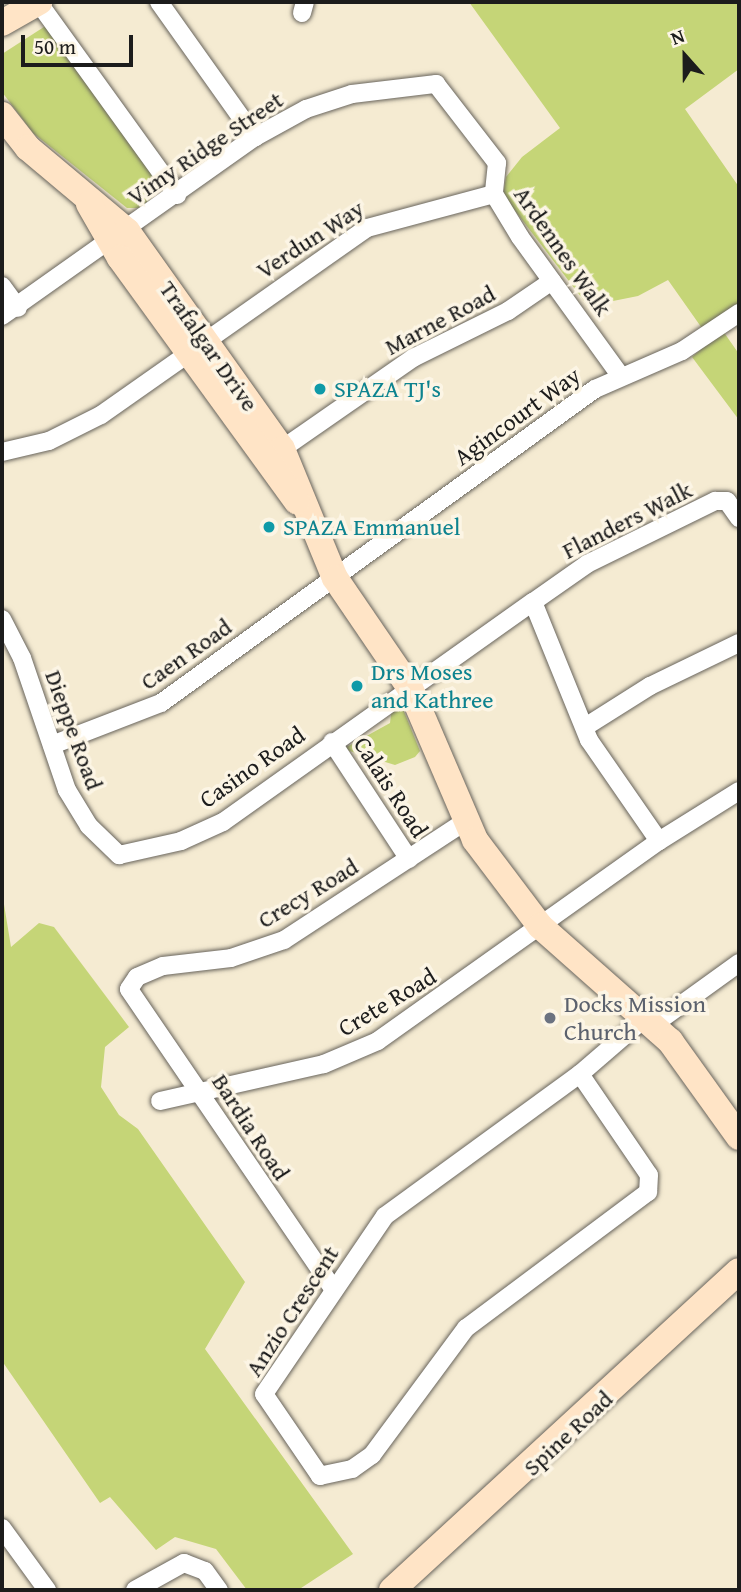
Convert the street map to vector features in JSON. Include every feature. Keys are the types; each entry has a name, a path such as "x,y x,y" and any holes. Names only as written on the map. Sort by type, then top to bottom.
{"street":[{"path":"159,2 255,138"},
{"path":"24,8 177,195"},
{"name":"Vimy Ridge Street","path":"10,312 255,138 306,109 352,94 436,84"},
{"name":"Ardennes Walk","path":"436,84 497,163 494,194 619,374"},
{"name":"Trafalgar Drive","path":"2,115 28,148 85,195 119,237 196,346 308,514"},
{"name":"Verdun Way","path":"2,452 78,428 367,228 494,194"},
{"name":"Marne Road","path":"282,449 413,358 508,311 552,281"},
{"path":"2,286 10,312"},
{"name":"Agincourt Way","path":"335,578 619,374 682,351 739,313"},
{"name":"Trafalgar Drive","path":"196,346 282,449 335,578 410,688 463,823 540,926 650,1021 739,1137"},
{"name":"Flanders Walk","path":"533,601 587,564 716,501 727,501 739,518"},
{"name":"Caen Road","path":"52,745 161,703 335,578"},
{"path":"533,601 585,727 659,841"},
{"name":"Casino Road","path":"109,852 148,850 223,821 533,601"},
{"name":"Dieppe Road","path":"2,619 72,800 109,852"},
{"path":"585,727 650,686 739,643"},
{"name":"Calais Road","path":"332,742 409,859"},
{"name":"Crete Road","path":"160,1101 198,1090 324,1064 369,1046 659,841 739,791"},
{"name":"Crecy Road","path":"129,989 136,977 163,966 231,958 284,940 463,823"},
{"name":"Anzio Crescent","path":"580,1074 649,1175 648,1192 466,1328 372,1455 352,1469 320,1476 264,1394 393,1208 650,1021 739,962"},
{"name":"Bardia Road","path":"129,989 334,1290"},
{"name":"Spine Road","path":"392,1590 739,1270"},
{"path":"3,1532 47,1590"},
{"path":"135,1590 184,1563 205,1571 219,1590"}],"green space":[{"path":"469,2 739,2 739,69 685,109 739,187 739,302 716,321 739,354 739,420 692,357 711,341 668,280 638,296 588,306 503,195 506,177 522,157 560,128"},
{"path":"47,25 163,188 140,208 127,208 33,133 2,92 2,54"},
{"path":"401,704 420,751 415,757 395,765 343,749 390,723 392,707"},
{"path":"2,892 11,947 39,923 54,927 129,1027 105,1047 101,1087 119,1115 138,1129 245,1282 205,1349 353,1554 298,1590 247,1590 216,1549 175,1537 156,1550 110,1497 100,1503 2,1361"}],"place":[{"name":"SPAZA TJ's","path":"320,389"},
{"name":"SPAZA Emmanuel","path":"269,527"},
{"name":"Drs Moses and Kathree","path":"357,686"},
{"name":"Docks Mission Church","path":"550,1018"}]}
